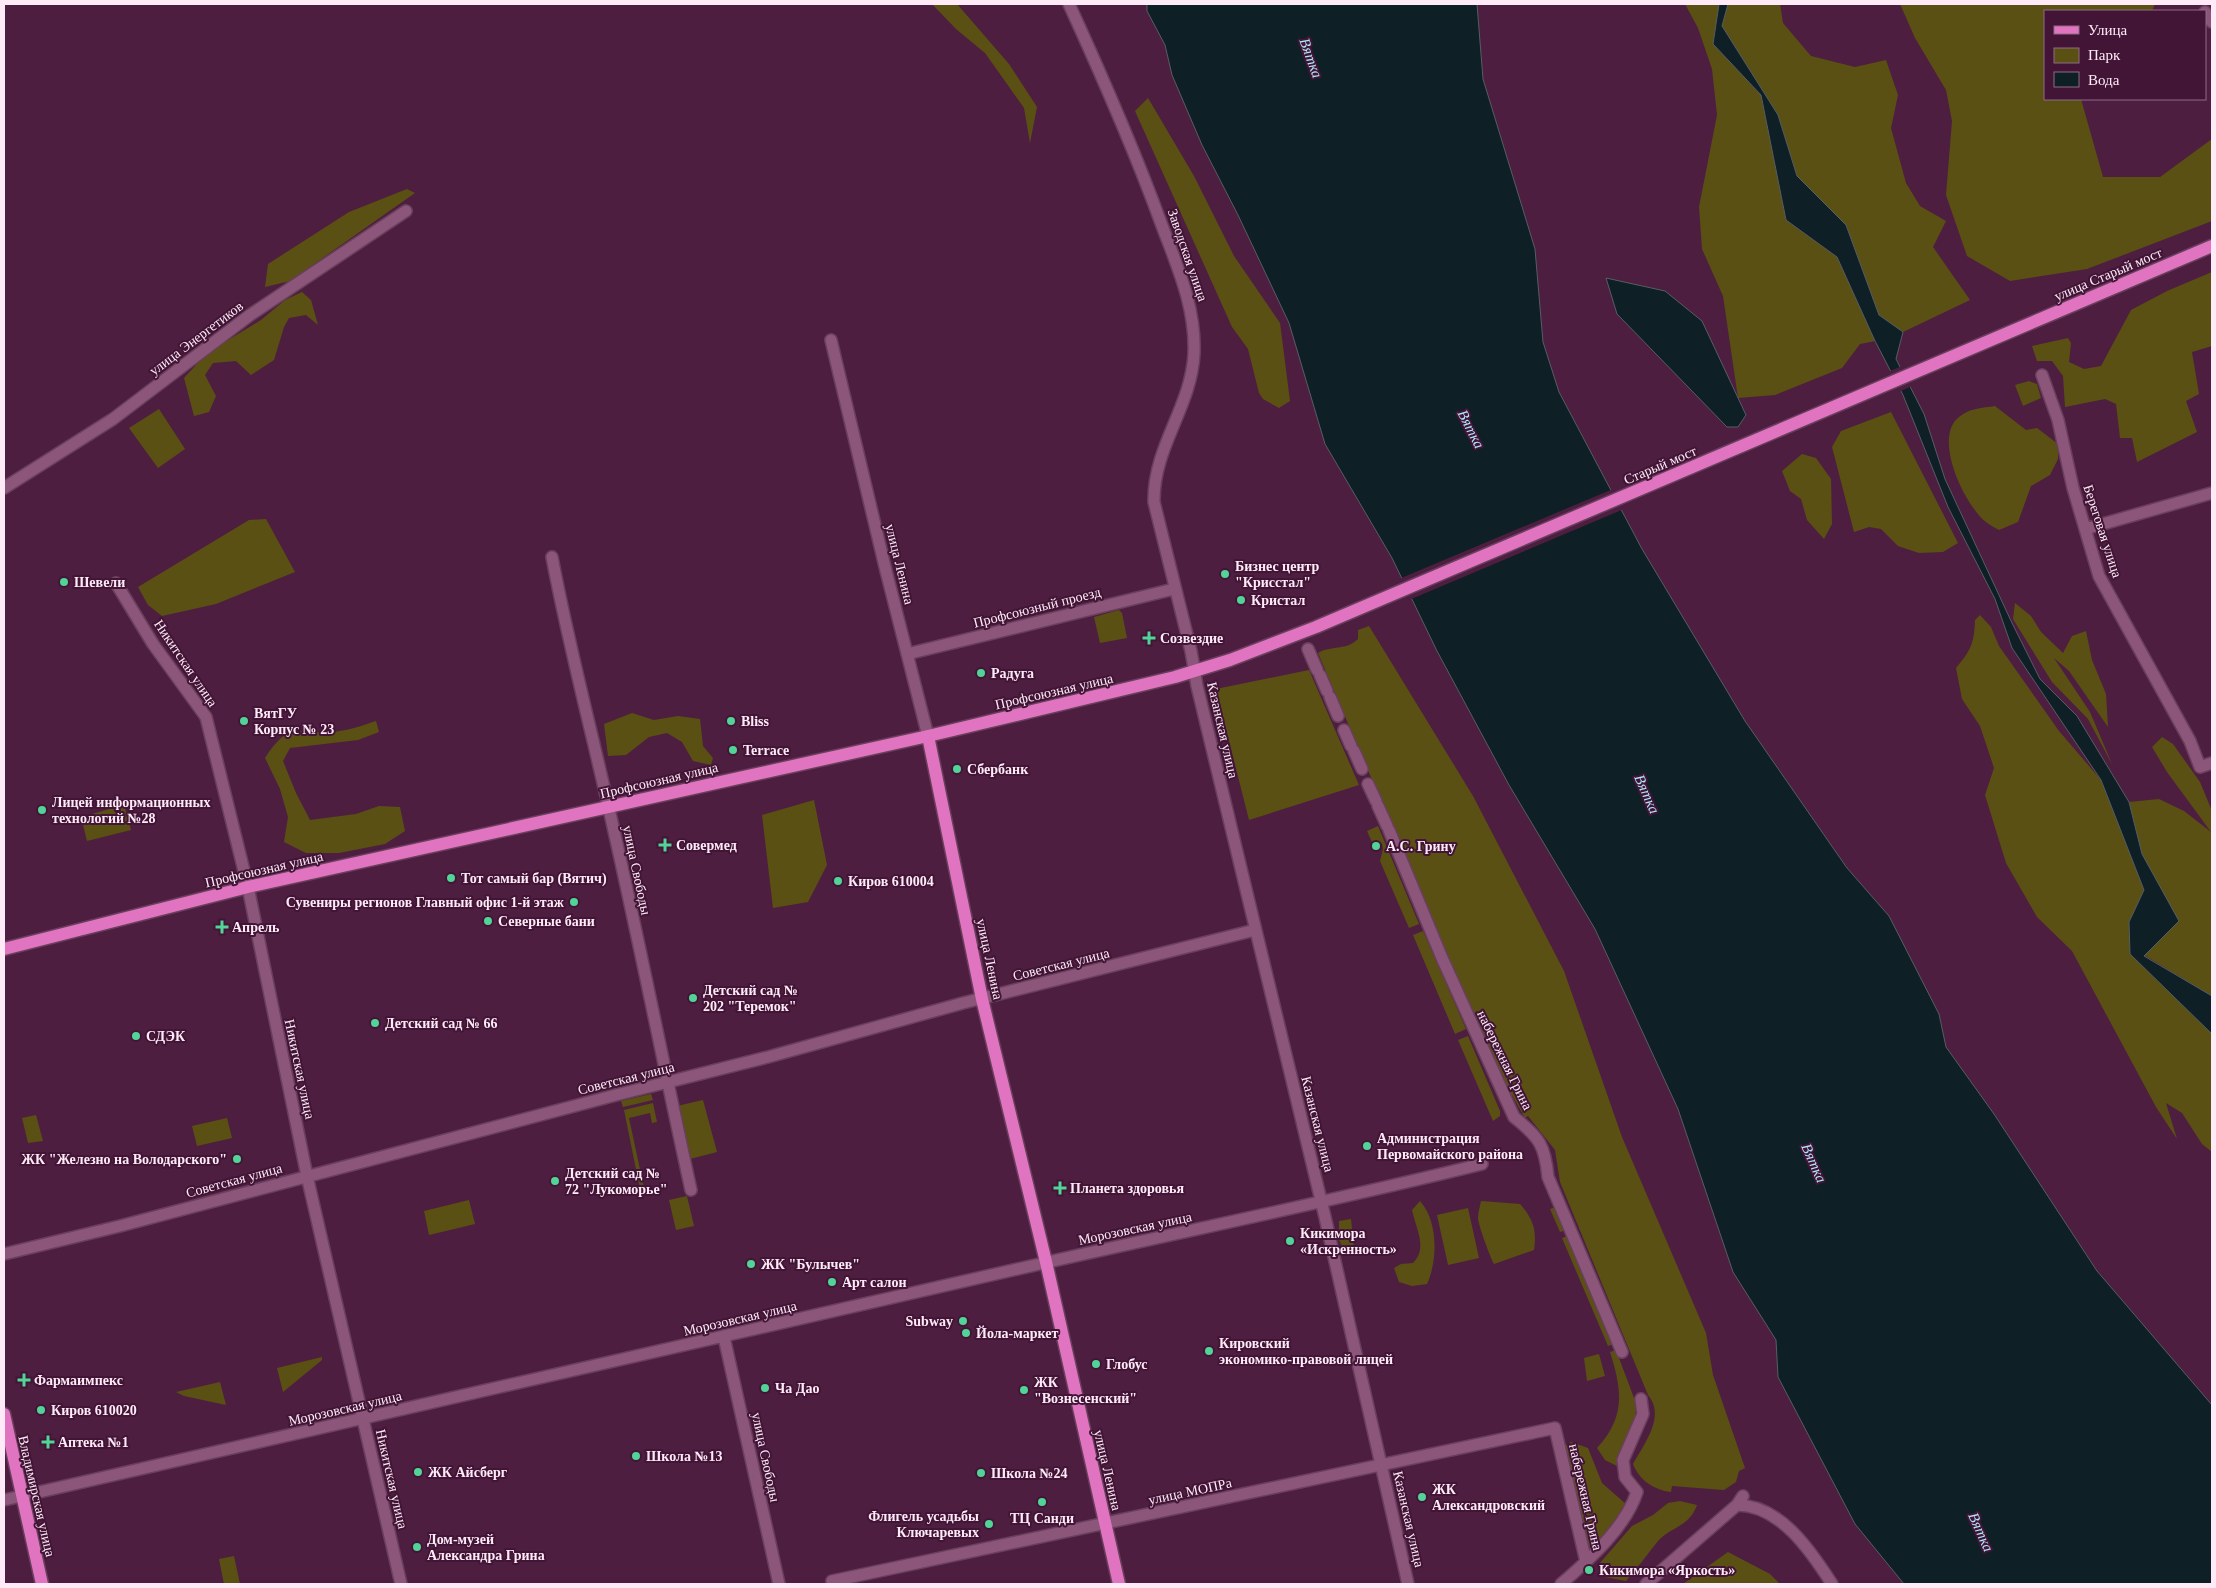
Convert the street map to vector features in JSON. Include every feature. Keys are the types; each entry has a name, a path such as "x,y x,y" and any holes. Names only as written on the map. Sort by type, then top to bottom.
{"main road":[{"name":"улица Старый мост","path":"2016,330 2212,246"},
{"name":"Старый мост","path":"1316,627 2016,330"},
{"name":"Профсоюзная улица","path":"4,949 248,887 928,736 1195,671 1230,660 1316,627"},
{"name":"улица Ленина","path":"928,736 982,999 1046,1262 1119,1584"},
{"name":"Владимирская улица","path":"4,1414 42,1584"}],"street":[{"name":"Заводская улица","path":"1069,4 1134,150 1186,291 1192,317 1195,338 1193,371 1189,389 1158,464 1154,490 1156,514 1195,671"},
{"name":"улица Энергетиков","path":"4,488 113,419 250,315 406,211"},
{"name":"улица Ленина","path":"831,340 928,736"},
{"name":"Береговая улица","path":"2042,375 2058,420 2085,529 2099,576 2190,741 2200,767 2212,762"},
{"path":"2085,529 2212,493"},
{"name":"улица Свободы","path":"552,557 576,673 609,807 667,1084 692,1190"},
{"name":"Никитская улица","path":"116,584 153,644 206,717 248,887 307,1176 401,1584"},
{"name":"Профсоюзный проезд","path":"907,654 1174,589"},
{"path":"1308,648 1338,716"},
{"name":"Казанская улица","path":"1195,671 1255,930 1322,1203 1408,1584"},
{"path":"1344,730 1362,769"},
{"name":"набережная Грина","path":"1368,784 1442,958 1514,1117 1535,1133 1544,1149 1548,1177 1622,1352"},
{"name":"Советская улица","path":"4,1254 120,1226 616,1095 667,1084 982,999 1255,930"},
{"name":"Морозовская улица","path":"4,1500 363,1420 1046,1262 1322,1203 1482,1164"},
{"name":"улица Свободы","path":"724,1337 779,1584"},
{"name":"набережная Грина","path":"1586,1562 1631,1509 1637,1492 1625,1477 1623,1460 1643,1414 1642,1399"},
{"name":"набережная Грина","path":"1555,1428 1586,1562"},
{"name":"улица МОПРа","path":"832,1581 1555,1428"},
{"path":"1646,1584 1740,1500 1790,1529 1832,1584"},
{"path":"1561,1584 1586,1562"}],"green space":[{"path":"932,4 957,4 1009,64 1037,107 1030,143 1024,108 985,53 956,29"},
{"path":"1685,4 1719,4 1713,44 1761,95 1786,220 1837,257 1875,341 1860,344 1842,368 1775,395 1738,398 1723,296 1702,249 1699,207 1717,115 1712,69 1698,28"},
{"path":"1728,4 1780,4 1783,23 1811,56 1855,67 1886,60 1898,95 1891,128 1906,183 1920,206 1946,221 1933,247 1970,300 1903,332 1879,315 1846,225 1797,176 1778,115 1722,26"},
{"path":"1900,4 2155,4 2152,10 2044,10 2044,100 2081,100 2103,177 2160,177 2212,139 2212,221 2087,269 2010,281 1967,256 1946,195 1952,121 1946,90 1915,38"},
{"path":"1148,98 1194,176 1234,256 1280,323 1290,401 1279,408 1263,399 1259,393 1248,349 1232,327 1135,111"},
{"path":"407,189 415,193 290,281 265,287 268,264 349,212"},
{"path":"2212,272 2212,346 2192,352 2199,394 2186,401 2197,432 2137,462 2132,438 2120,438 2116,404 2105,399 2065,407 2063,376 2052,361 2037,361 2032,346 2068,338 2071,343 2069,362 2084,369 2101,366 2131,310 2167,291"},
{"path":"302,292 311,300 318,325 306,315 289,318 284,327 274,360 251,375 236,361 213,363 205,375 216,396 209,412 194,416 184,378 207,353 261,320 285,300"},
{"path":"2029,381 2037,384 2041,398 2023,406 2015,385"},
{"path":"1995,406 2026,430 2037,428 2058,444 2058,459 2050,475 2031,486 2018,522 1999,530 1986,522 1969,502 1954,471 1949,440 1952,427 1963,414 1972,410"},
{"path":"159,409 185,449 158,468 129,428"},
{"path":"1891,412 1958,543 1943,552 1919,553 1898,546 1881,529 1869,527 1854,532 1832,447 1841,431"},
{"path":"1802,454 1816,458 1831,479 1832,524 1824,539 1807,520 1801,499 1790,491 1782,471"},
{"path":"266,519 295,572 216,604 162,616 148,605 138,587 249,520"},
{"path":"2015,603 2031,616 2041,632 2063,653 2072,636 2086,631 2092,660 2106,694 2108,727 2069,671 2054,658 2090,712 2112,764 2088,719 2052,682 2013,619"},
{"path":"1119,610 1122,613 1127,638 1100,643 1094,617"},
{"path":"1980,615 1991,627 1999,646 2059,731 2101,780 2144,890 2129,922 2131,954 2212,1034 2212,1152 2202,1144 2182,1113 2166,1103 2177,1139 2156,1107 2072,951 2037,917 2006,863 1985,795 1994,768 1980,726 1962,699 1956,668 1971,646 1975,620"},
{"path":"1369,626 1473,796 1564,971 1622,1137 1706,1333 1713,1375 1745,1468 1739,1471 1736,1482 1724,1490 1672,1486 1671,1492 1665,1491 1643,1479 1633,1464 1647,1439 1654,1421 1653,1403 1648,1395 1560,1182 1555,1150 1528,1116 1525,1118 1512,1095 1507,1097 1318,653 1353,643 1358,639 1358,630"},
{"path":"1309,670 1359,785 1249,820 1216,689"},
{"path":"632,713 654,720 678,716 700,719 703,746 713,758 711,765 693,761 682,742 667,733 649,737 626,755 608,756 604,724"},
{"path":"376,721 379,732 358,740 290,748 283,761 310,820 356,814 379,806 400,807 405,831 385,844 339,853 306,853 284,842 288,817 280,789 265,758 273,747 287,734 294,732 331,732 354,728"},
{"path":"2162,737 2173,744 2200,782 2212,811 2212,996 2144,955 2178,921 2142,854 2129,802 2159,799 2184,811 2211,832 2167,772 2152,747"},
{"path":"814,800 827,865 808,902 773,908 762,815"},
{"path":"124,805 131,830 87,841 81,817"},
{"path":"1378,826 1419,924 1409,928 1380,861 1383,849 1382,844 1377,841 1372,842 1367,831"},
{"path":"1423,931 1466,1029 1455,1034 1413,935"},
{"path":"1468,1036 1500,1111 1500,1116 1493,1121 1458,1040"},
{"path":"651,1094 653,1100 623,1107 621,1101"},
{"path":"703,1100 717,1152 690,1159 677,1106"},
{"path":"653,1103 657,1122 652,1123 650,1113 629,1118 645,1193 641,1194 624,1110"},
{"path":"36,1115 43,1141 28,1143 22,1118"},
{"path":"227,1118 232,1138 197,1146 192,1126"},
{"path":"687,1196 694,1226 676,1230 669,1200"},
{"path":"469,1200 475,1224 429,1235 424,1211"},
{"path":"1420,1201 1426,1209 1433,1230 1433,1264 1427,1284 1412,1286 1399,1282 1394,1268 1401,1264 1413,1263 1420,1251 1420,1238 1412,1210"},
{"path":"1481,1201 1520,1204 1533,1225 1535,1236 1534,1250 1494,1264 1484,1241 1478,1218"},
{"path":"1556,1207 1566,1230 1560,1232 1550,1209"},
{"path":"1468,1208 1479,1258 1448,1265 1437,1215"},
{"path":"1351,1219 1354,1249 1346,1254 1339,1240 1339,1221"},
{"path":"1568,1236 1613,1344 1608,1346 1562,1238"},
{"path":"1616,1350 1637,1406 1619,1467 1605,1460 1597,1448 1606,1437 1617,1414 1619,1391 1610,1352"},
{"path":"1599,1354 1605,1376 1587,1381 1584,1358"},
{"path":"322,1357 322,1360 283,1392 277,1368"},
{"path":"220,1382 226,1405 184,1396 176,1392"},
{"path":"1571,1442 1588,1448 1602,1483 1627,1505 1625,1513 1596,1547 1590,1547 1586,1542 1565,1450 1565,1446"},
{"path":"1680,1501 1697,1505 1690,1518 1663,1536 1626,1581 1605,1577 1599,1564 1632,1526 1653,1515 1668,1503"},
{"path":"1728,1552 1770,1574 1780,1584 1683,1584"},
{"path":"234,1556 240,1584 224,1584 219,1559"}],"water":[{"name":"Вятка","path":"1147,4 1477,4 1483,79 1535,249 1543,342 1559,392 1642,549 1745,721 1847,868 1889,916 1939,1014 1946,1047 1994,1114 2097,1271 2212,1405 2212,1584 1904,1584 1855,1524 1778,1377 1776,1340 1733,1272 1678,1109 1595,929 1509,785 1437,651 1392,558 1325,444 1289,323 1238,215 1202,145 1172,75 1165,45 1147,11"},
{"path":"1719,4 1728,4 1722,26 1778,115 1797,176 1846,225 1879,315 1903,332 1896,359 1924,414 1945,479 2040,679 2077,716 2129,802 2142,854 2179,921 2144,956 2212,996 2212,1034 2130,954 2129,922 2144,890 2101,780 2012,648 1995,599 1948,507 1903,395 1875,341 1837,257 1786,220 1761,95 1713,44"},
{"path":"1606,278 1665,291 1702,321 1746,415 1738,427 1727,427 1617,314"}],"pier":[{"path":"1902,366 1912,386 1899,392 1888,372"},
{"path":"1613,489 1624,509 1409,600 1399,579"}],"place":[{"name":"Бизнес центр \"Крисстал\"","path":"1225,574"},
{"name":"Шевели","path":"64,582"},
{"name":"Кристал","path":"1241,600"},
{"name":"Созвездие","path":"1149,638"},
{"name":"Радуга","path":"981,673"},
{"name":"ВятГУ Корпус № 23","path":"244,721"},
{"name":"Bliss","path":"731,721"},
{"name":"Terrace","path":"733,750"},
{"name":"Сбербанк","path":"957,769"},
{"name":"Лицей информационных технологий №28","path":"42,810"},
{"name":"Совермед","path":"665,845"},
{"name":"А.С. Грину","path":"1376,846"},
{"name":"Тот самый бар (Вятич)","path":"451,878"},
{"name":"Киров 610004","path":"838,881"},
{"name":"Сувениры регионов Главный офис 1-й этаж","path":"574,902"},
{"name":"Северные бани","path":"488,921"},
{"name":"Апрель","path":"222,927"},
{"name":"Детский сад № 202 \"Теремок\"","path":"693,998"},
{"name":"Детский сад № 66","path":"375,1023"},
{"name":"СДЭК","path":"136,1036"},
{"name":"Администрация Первомайского района","path":"1367,1146"},
{"name":"ЖК \"Железно на Володарского\"","path":"237,1159"},
{"name":"Детский сад № 72 \"Лукоморье\"","path":"555,1181"},
{"name":"Планета здоровья","path":"1060,1188"},
{"name":"Кикимора «Искренность»","path":"1290,1241"},
{"name":"ЖК \"Булычев\"","path":"751,1264"},
{"name":"Арт салон","path":"832,1282"},
{"name":"Subway","path":"963,1321"},
{"name":"Йола-маркет","path":"966,1333"},
{"name":"Кировский экономико-правовой лицей","path":"1209,1351"},
{"name":"Глобус","path":"1096,1364"},
{"name":"Фармаимпекс","path":"24,1380"},
{"name":"Ча Дао","path":"765,1388"},
{"name":"ЖК \"Вознесенский\"","path":"1024,1390"},
{"name":"Киров 610020","path":"41,1410"},
{"name":"Аптека №1","path":"48,1442"},
{"name":"Школа №13","path":"636,1456"},
{"name":"ЖК Айсберг","path":"418,1472"},
{"name":"Школа №24","path":"981,1473"},
{"name":"ЖК Александровский","path":"1422,1497"},
{"name":"ТЦ Санди","path":"1042,1502"},
{"name":"Флигель усадьбы Ключаревых","path":"989,1524"},
{"name":"Дом-музей Александра Грина","path":"417,1547"},
{"name":"Кикимора «Яркость»","path":"1589,1570"}]}
